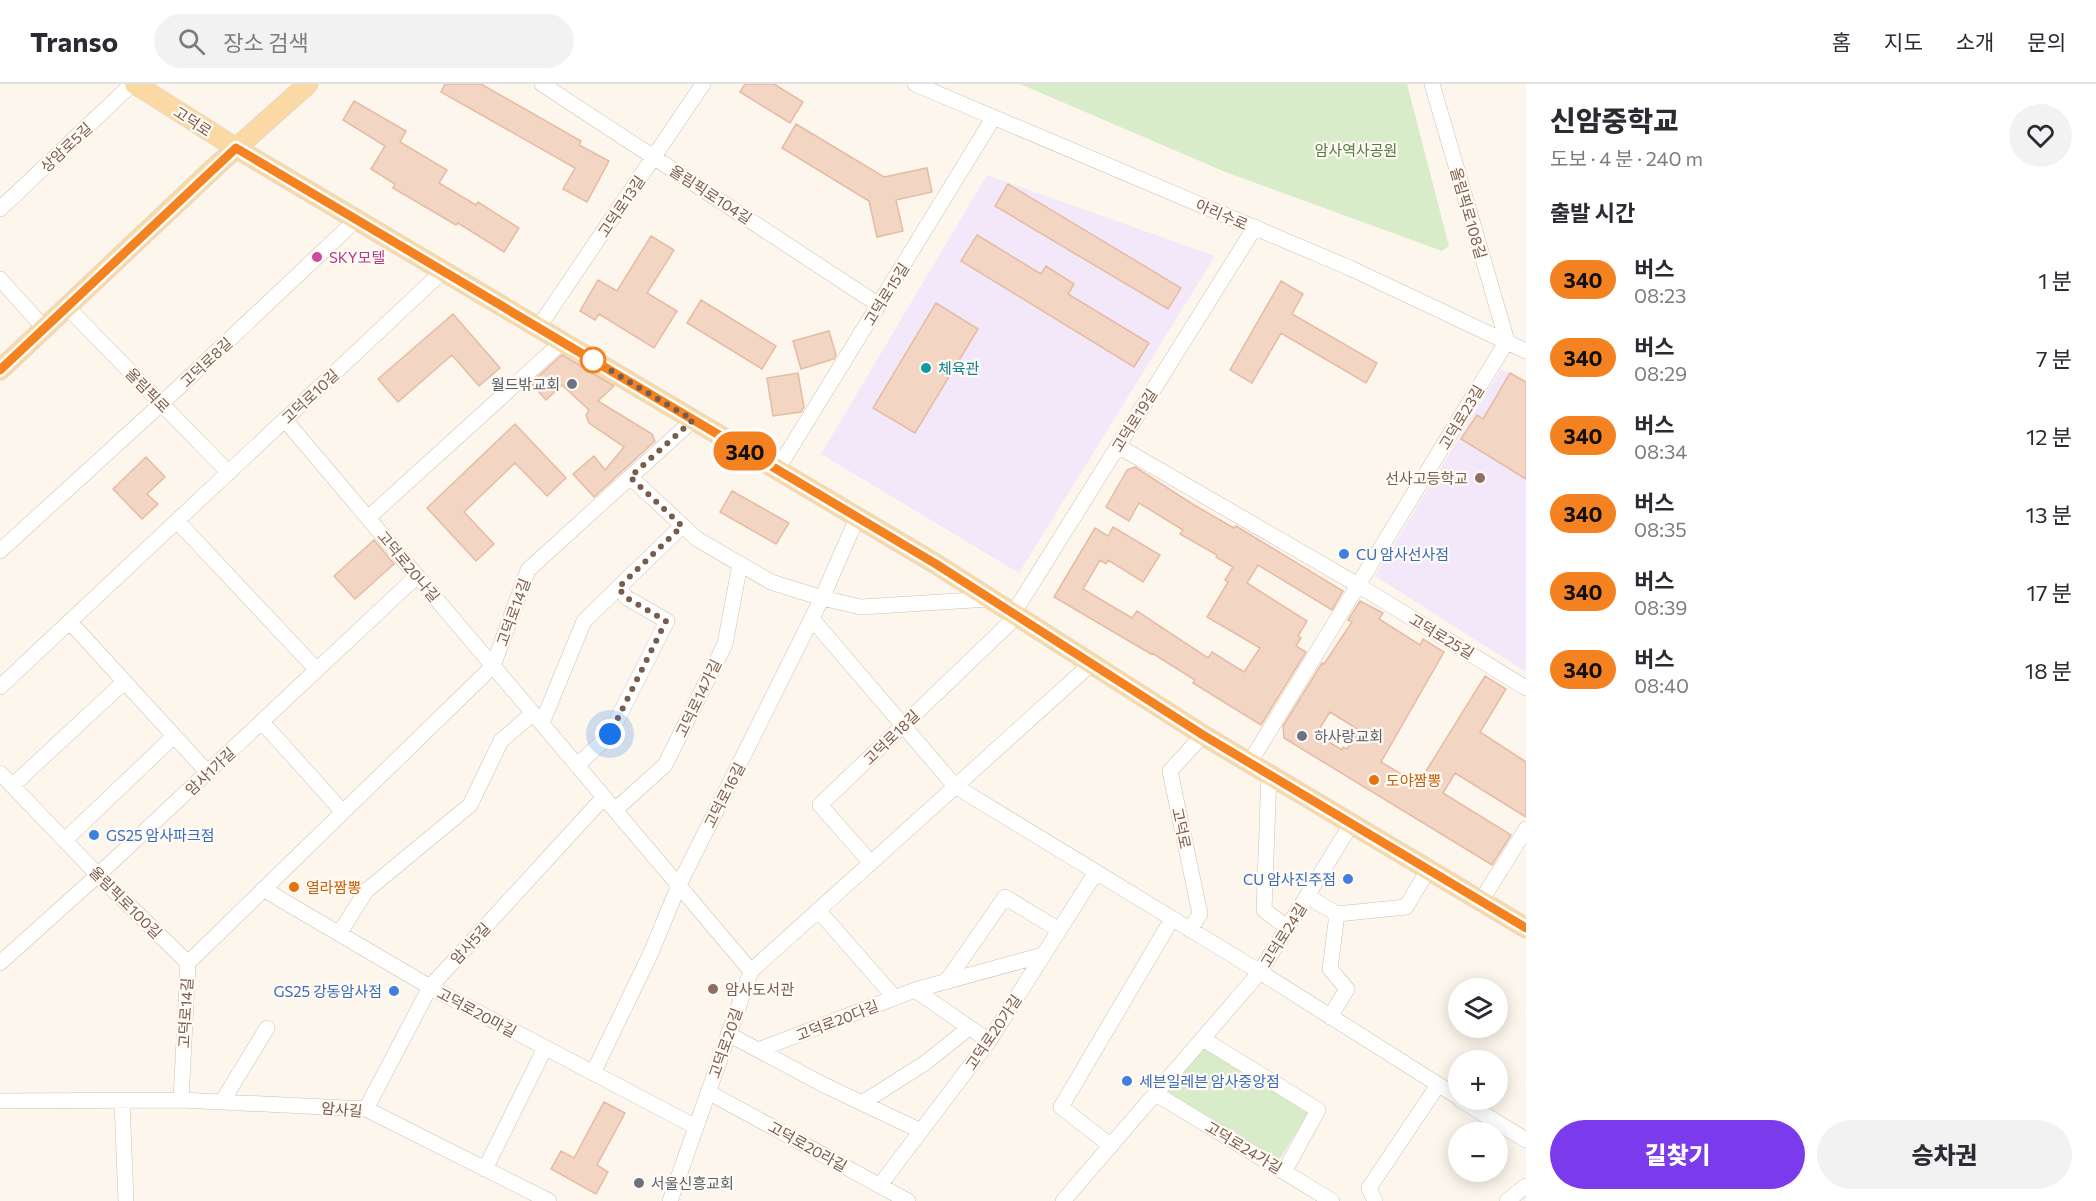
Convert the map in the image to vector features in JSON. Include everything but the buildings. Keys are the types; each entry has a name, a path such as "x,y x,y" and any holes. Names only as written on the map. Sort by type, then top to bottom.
{"main road":[{"name":"고덕로","path":"133,84 356,220 857,518 1203,735 1526,928"},
{"path":"0,370 236,148 308,84"}],"street":[{"name":"상암로5길","path":"0,209 133,84"},
{"name":"올림픽로104길","path":"542,84 879,305"},
{"name":"고덕로13길","path":"538,328 703,84"},
{"name":"아리수로","path":"915,84 1350,268 1526,351"},
{"name":"올림픽로108길","path":"1432,84 1508,341"},
{"name":"고덕로15길","path":"777,470 994,117"},
{"name":"고덕로8길","path":"0,551 161,404 356,220"},
{"name":"고덕로19길","path":"1015,615 1255,227"},
{"name":"고덕로10길","path":"0,687 443,271"},
{"path":"0,279 45,328"},
{"name":"올림픽로","path":"67,307 229,473"},
{"name":"고덕로23길","path":"1250,762 1508,341"},
{"path":"368,518 562,342"},
{"name":"고덕로20나길","path":"285,420 751,971"},
{"name":"고덕로14길","path":"181,1100 188,963 494,666 528,570 693,420"},
{"path":"1118,446 1358,585"},
{"path":"630,477 697,539 771,582 861,607 989,599"},
{"name":"고덕로16길","path":"593,1073 650,955 679,885 812,619 857,518"},
{"path":"177,521 317,670"},
{"path":"339,934 366,891 470,805 501,741 537,718 584,621 682,526"},
{"name":"고덕로14가길","path":"615,810 665,765 725,644 740,564"},
{"name":"암사1가길","path":"0,963 208,773 417,576"},
{"name":"고덕로25길","path":"1358,585 1526,687"},
{"path":"578,766 610,734 666,621 627,598 618,588"},
{"name":"고덕로18길","path":"871,863 820,805 904,726 1015,615"},
{"path":"812,619 955,786 1260,972 1448,1091"},
{"path":"70,622 208,773"},
{"name":"고덕로20길","path":"670,1201 751,971 1091,664"},
{"path":"12,786 124,682"},
{"path":"262,722 343,812"},
{"name":"고덕로","path":"1190,930 1200,914 1170,771 1203,735"},
{"path":"65,840 174,736"},
{"name":"올림픽로100길","path":"0,773 98,875 188,963"},
{"path":"1269,774 1264,910 1288,927"},
{"name":"암사5길","path":"366,1109 430,987 604,797"},
{"name":"고덕로24길","path":"1063,1201 1260,972 1352,824"},
{"path":"1481,901 1526,829"},
{"path":"1307,896 1337,914 1406,908 1428,870"},
{"name":"고덕로20가길","path":"880,1185 989,1041 1096,872"},
{"name":"고덕로20마길","path":"263,889 430,987 696,1127"},
{"path":"946,982 1005,897 1059,930"},
{"path":"818,910 895,998"},
{"path":"1330,1017 1347,989 1330,969 1337,914"},
{"path":"1111,1146 1060,1107 1172,919"},
{"name":"고덕로20다길","path":"758,1050 915,990 1043,955"},
{"path":"915,990 989,1041"},
{"path":"222,1102 267,1028"},
{"path":"862,1103 925,1064 969,1028"},
{"path":"728,1034 921,1131"},
{"path":"1203,1039 1318,1110 1284,1172"},
{"path":"485,1169 545,1048"},
{"path":"1375,1201 1369,1188 1438,1085"},
{"name":"고덕로20라길","path":"708,1092 908,1201"},
{"name":"고덕로24가길","path":"1156,1094 1332,1201"},
{"name":"암사길","path":"0,1101 181,1100 366,1109 549,1201"},
{"path":"122,1101 126,1201"},
{"path":"1479,1110 1526,1140"},
{"path":"1507,1201 1526,1186"}],"shaded area":[{"path":"987,175 1215,256 1019,573 821,454"},
{"name":"선사고등학교","path":"1501,369 1526,380 1526,672 1375,576"}],"green space":[{"name":"암사역사공원","path":"1020,84 1407,84 1449,246 1442,251 1223,171"},
{"path":"1203,1047 1308,1113 1278,1162 1163,1091"}],"bus line":[{"name":"340","path":"0,370 236,148 936,564 1203,735 1526,928"}],"place":[{"name":"SKY모텔","path":"317,257"},
{"name":"체육관","path":"926,368"},
{"name":"월드밖교회","path":"572,384"},
{"name":"선사고등학교","path":"1480,478"},
{"name":"CU 암사선사점","path":"1344,554"},
{"name":"하사랑교회","path":"1302,736"},
{"name":"도야짬뽕","path":"1374,780"},
{"name":"GS25 암사파크점","path":"94,835"},
{"name":"CU 암사진주점","path":"1348,879"},
{"name":"열라짬뽕","path":"294,887"},
{"name":"암사도서관","path":"713,989"},
{"name":"GS25 강동암사점","path":"394,991"},
{"name":"세븐일레븐 암사중앙점","path":"1127,1081"},
{"name":"서울신흥교회","path":"639,1183"}],"route":[{"path":"593,360 693,420 630,477 682,526 618,588 627,598 666,621 610,734"}]}
